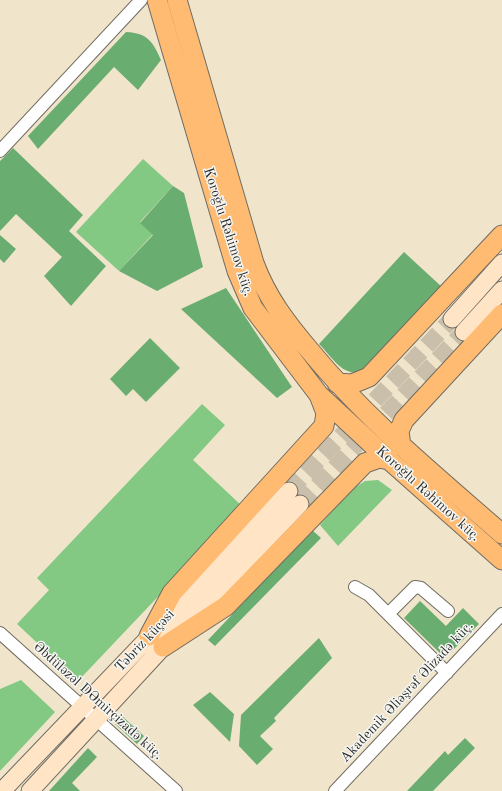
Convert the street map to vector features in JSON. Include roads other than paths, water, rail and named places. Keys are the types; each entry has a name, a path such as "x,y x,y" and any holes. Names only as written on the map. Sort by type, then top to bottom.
{"main road":[{"name":"Koroğlu Rəhimov küç.","path":"157,0 243,287 253,308 319,395 389,460 502,560"},
{"name":"Koroğlu Rəhimov küç.","path":"177,0 260,280 270,300 288,325 336,383 401,446 502,534"},
{"path":"336,383 352,384 369,377 502,236"},
{"path":"452,319 502,263"},
{"path":"464,332 502,290"},
{"path":"401,446 399,431 404,420 502,314"},
{"path":"156,642 172,593 324,426 326,413 319,395"},
{"path":"156,642 226,606 365,463 379,458 389,460"},
{"name":"Təbriz küçəsi","path":"2,791 83,706 156,642 294,497"},
{"name":"Təbriz küçəsi","path":"30,791 97,718 156,642"}],"street":[{"path":"0,151 141,0"},
{"path":"355,587 369,595 447,673"},
{"path":"388,614 415,587 421,588 448,611"},
{"name":"Akademik Əliəşrəf Əlizadə küç.","path":"335,791 502,614"},
{"name":"Əbdüləzəl DƏmirçizadə küç.","path":"0,633 97,718 176,791"}],"tunnel":[{"path":"289,491 452,319"},
{"path":"300,504 464,332"}]}
